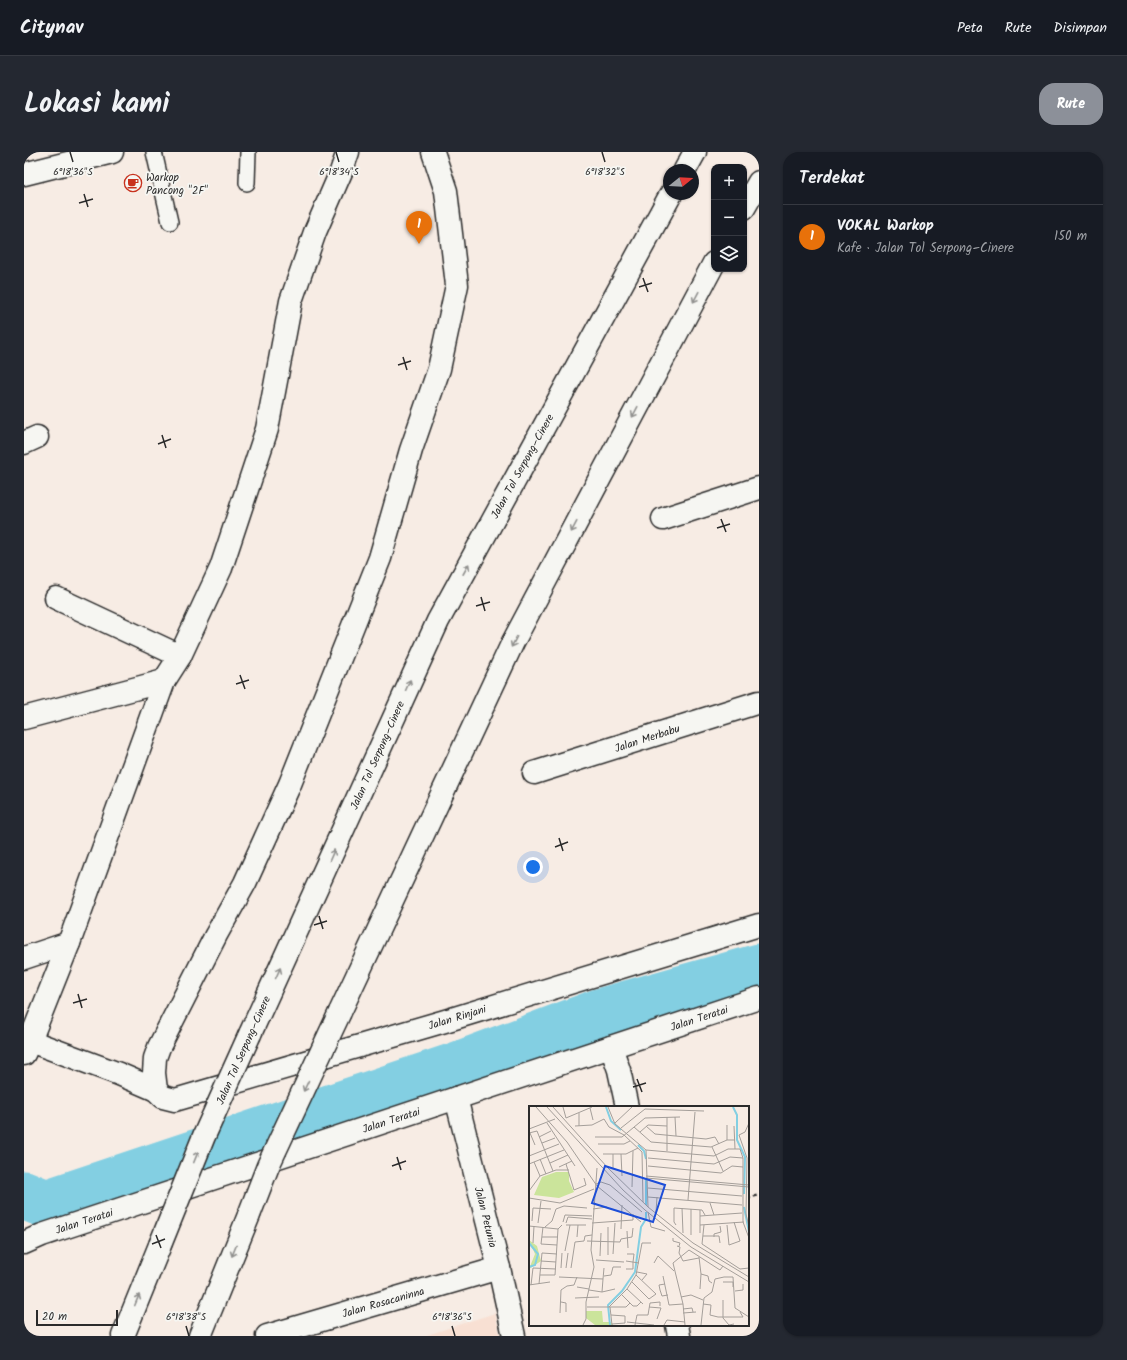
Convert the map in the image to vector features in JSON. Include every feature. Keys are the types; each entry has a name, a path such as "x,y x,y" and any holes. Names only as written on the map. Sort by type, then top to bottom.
{"main road":[{"path":"24,174 112,152"},
{"path":"27,1048 69,943 164,681 180,656 221,568 267,429 292,301 315,232 348,152"},
{"path":"156,1090 154,1058 159,1046 216,935 245,883 290,784 380,558 411,450 438,369 457,285 446,190 433,152"},
{"path":"688,164 695,152"},
{"path":"747,203 759,182"},
{"name":"Jalan Tol Serpong–Cinere","path":"123,1336 204,1136 438,621 668,200"},
{"path":"200,1336 268,1166 513,642 711,269"},
{"path":"663,520 759,488"},
{"path":"56,598 180,656"},
{"path":"24,718 164,681"},
{"name":"Jalan Merbabu","path":"534,773 759,702"},
{"name":"Jalan Rinjani","path":"27,1048 119,1074 156,1090 163,1097 175,1100 445,1021 759,925"},
{"path":"24,958 69,943"},
{"name":"Jalan Teratai","path":"24,1243 42,1235 759,998"},
{"path":"611,1047 619,1070 627,1106"},
{"name":"Jalan Petunia","path":"456,1098 514,1336"},
{"name":"Jalan Rosacaninna","path":"267,1336 498,1268"},
{"path":"676,1326 679,1336"}],"lane":[{"path":"154,152 170,222"},
{"path":"247,183 248,152"}],"path":[{"path":"749,1198 759,1196"}],"shaded area":[{"path":"495,1313 500,1336 424,1336"}],"waterway":[{"path":"24,1195 46,1204 458,1066 602,1012 759,968"}],"place":[{"name":"Warkop Pancong \"2F\"","path":"133,183"},
{"name":"VOKAL Warkop","path":"419,244"}]}
